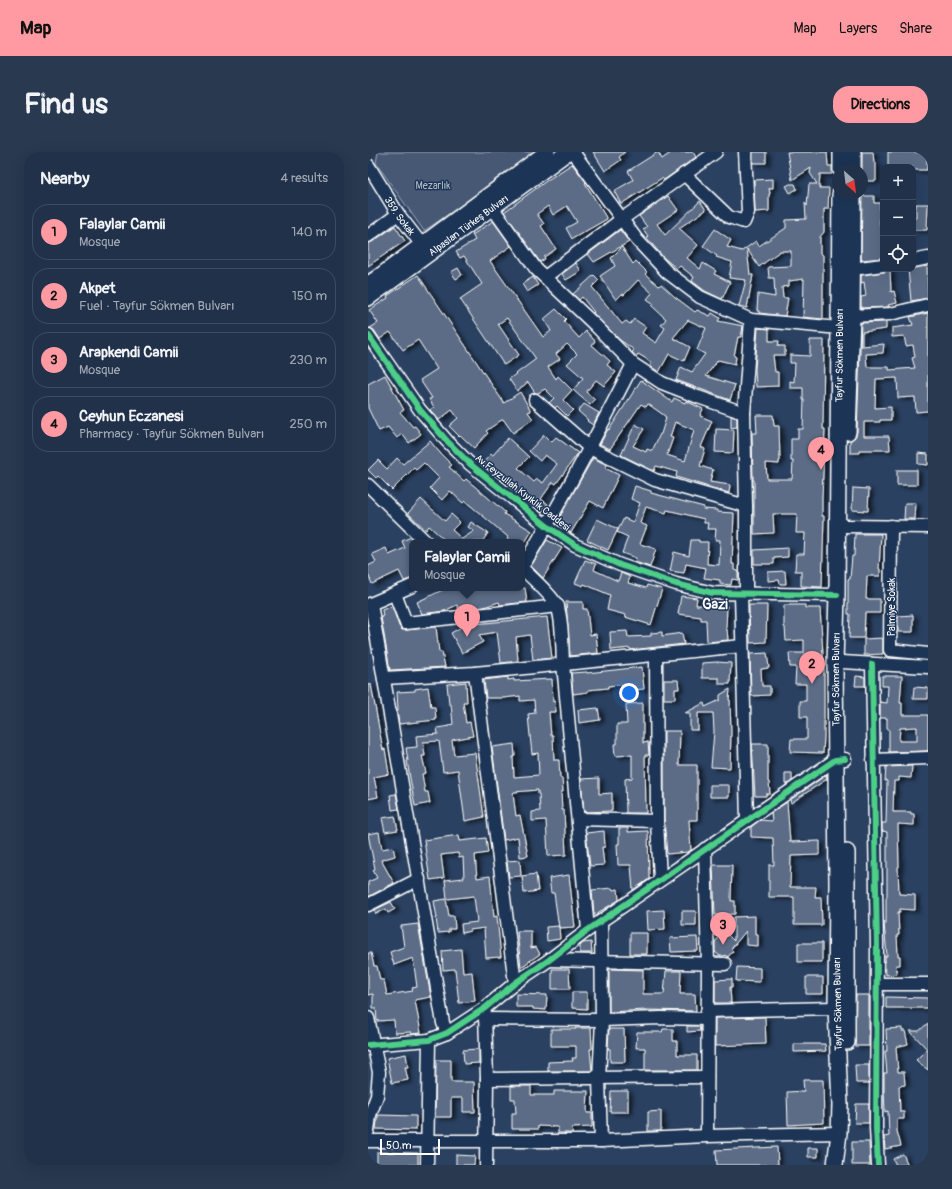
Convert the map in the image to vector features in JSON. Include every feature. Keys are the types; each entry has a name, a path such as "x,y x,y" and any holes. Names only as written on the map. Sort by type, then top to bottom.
{"main road":[{"name":"Alpaslan Türkeş Bulvarı","path":"368,284 547,152"},
{"name":"Alpaslan Türkeş Bulvarı","path":"368,298 568,152"},
{"path":"841,152 841,164"},
{"path":"853,164 854,152"},
{"name":"Tayfur Sökmen Bulvarı","path":"840,200 837,595 835,663 847,890 848,1136 845,1165"},
{"name":"Tayfur Sökmen Bulvarı","path":"835,1165 839,1133 840,1105 836,1008 837,885 845,526 852,316 853,200"}],"street":[{"path":"573,152 637,240 667,272 700,297 751,320 839,328"},
{"path":"545,276 716,152"},
{"path":"684,174 729,217 744,222 748,212 745,152"},
{"name":"359. Sokak","path":"368,165 398,214 422,244"},
{"path":"492,208 536,269 545,276 632,364 662,383 744,412"},
{"path":"368,236 398,214"},
{"path":"916,260 928,258"},
{"path":"852,268 880,265"},
{"path":"852,316 890,314 928,305"},
{"path":"747,820 742,646 746,506 744,412 751,320"},
{"name":"Av.Feyzullah Kıyıklık Caddesi","path":"368,335 420,410 447,441 470,464 547,526 575,545 620,566 676,584 713,593 837,595"},
{"path":"525,562 590,448 632,364"},
{"path":"535,400 590,448 655,480 746,506"},
{"path":"368,486 423,539"},
{"path":"845,526 928,527"},
{"name":"Palmiye Sokak","path":"891,526 890,650 928,654"},
{"path":"525,569 558,606 588,930"},
{"path":"409,587 370,605 384,678 443,1022 447,1033"},
{"path":"395,594 406,623 558,606"},
{"path":"384,678 474,672 742,646"},
{"path":"656,655 657,821 660,880"},
{"path":"842,662 928,667"},
{"path":"872,664 876,856 876,1128 878,1165"},
{"path":"474,672 515,983"},
{"path":"873,760 928,758"},
{"path":"371,1044 429,1040 447,1033 485,1014 515,983 550,960 588,930 747,820 840,759"},
{"path":"578,819 657,821"},
{"path":"705,849 708,965 708,1136"},
{"path":"368,905 419,879"},
{"path":"601,922 602,1020 599,1079 601,1141"},
{"path":"550,960 708,965 725,964"},
{"path":"877,984 928,984"},
{"path":"485,1014 602,1020 836,1008"},
{"path":"485,1014 487,1079 486,1165"},
{"path":"368,1018 371,1044 379,1072 377,1096 370,1116 368,1131"},
{"path":"427,1165 429,1040"},
{"path":"487,1079 707,1077"},
{"path":"368,1141 601,1141 708,1136 839,1133"}],"green space":[{"name":"Mezarlık","path":"378,152 539,152 424,231 376,163"}],"building":[{"path":"593,152 625,152 619,157 621,160 605,171"},
{"path":"658,152 662,159 672,152 693,152 696,157 664,180 662,178 621,204 614,191 633,180 628,171"},
{"path":"753,152 766,152 766,163 753,163"},
{"path":"787,152 827,152 828,166 832,166 832,174 820,174 819,188 829,188 828,209 824,209 824,232 820,237 820,253 823,255 823,319 803,317 804,279 789,281 789,286 782,287 783,298 788,298 785,316 759,313 759,311 757,311 758,294 775,297 774,278 769,278 768,267 791,266 791,251 780,251 759,267 747,249 750,275 753,275 747,308 739,306 746,280 729,278 732,262 716,257 717,256 703,246 715,229 731,240 727,247 742,251 756,241 759,246 786,228 786,220 806,219 805,203 807,206 809,184 817,184 810,173 811,168 792,180"},
{"path":"862,152 873,152 874,163 876,163 876,181 868,181 868,164 862,164"},
{"path":"888,152 927,152 927,170 916,170 916,164 888,164"},
{"path":"572,164 586,182 585,183 607,219 572,239 566,228 577,222 567,206 553,215 548,206 537,214 544,224 541,226 556,249 544,257 545,259 540,262 504,212"},
{"path":"773,179 773,188 769,188 769,211 755,212 754,180"},
{"path":"795,184 797,189 790,193 786,186"},
{"path":"668,196 678,210 657,224 665,235 700,201 706,210 679,228 698,245 687,258 700,269 703,263 716,271 714,274 730,282 722,299 705,291 692,281 694,277 680,266 677,269 664,258 646,237 648,236 643,229 647,227 639,216"},
{"path":"868,196 874,196 874,203 880,203 880,258 861,260 862,200 868,200"},
{"path":"916,204 928,204 927,230 916,230"},
{"path":"493,221 511,246 490,261 543,337 551,331 544,319 556,309 566,319 564,321 579,338 586,331 595,341 592,345 610,361 607,365 616,372 604,386 596,380 586,392 595,400 590,405 573,390 583,378 567,364 577,354 567,344 556,354 560,359 548,367 556,379 558,376 572,390 563,400 573,410 567,416 557,406 555,408 549,403 554,398 545,389 535,393 528,382 517,391 509,379 536,359 507,318 498,324 519,355 504,365 460,299 482,284 464,256 460,258 456,252 475,240 472,235"},
{"path":"395,226 405,241 368,266 368,243 372,242"},
{"path":"620,230 629,242 594,262 588,254"},
{"path":"622,247 633,264 636,261 647,272 645,274 659,286 661,284 695,312 697,310 710,316 712,313 720,318 718,321 743,326 741,337 738,337 734,356 736,357 735,364 718,360 706,376 735,385 730,400 676,380 681,367 692,372 705,354 697,350 706,328 688,320 673,338 690,347 684,361 669,354 659,372 650,366 652,364 645,358 638,354 636,357 632,352 634,350 620,340 593,313 594,312 582,297 579,300 573,294 594,275 599,280 592,287 622,324 626,321 630,324 634,319 646,327 642,333 656,343 665,328 661,325 666,319 652,306 654,304 647,299 652,293 638,280 624,295 622,294 616,300 600,276 615,266 611,258"},
{"path":"576,263 581,271 566,280 562,274"},
{"path":"927,266 928,298 911,301 908,272 916,272 916,268"},
{"path":"458,268 462,275 456,279 451,272"},
{"path":"890,272 891,292 894,291 897,303 888,305 889,307 861,308 861,297 866,296 864,282 861,283 861,275"},
{"path":"418,275 504,403 520,392 531,411 528,412 533,419 513,433 503,419 486,431 488,433 474,448 449,426 458,418 452,410 439,420 430,410 434,407 429,399 432,398 420,380 437,369 418,340 403,350 390,332 380,339 374,330 370,328 378,323 369,310 388,298 387,296"},
{"path":"533,277 538,285 527,292 522,284"},
{"path":"928,313 928,411 916,412 915,397 898,398 897,378 876,379 875,408 891,407 891,420 864,422 864,436 889,436 890,450 859,450 859,453 850,453 850,441 855,437 857,432 861,323 886,322 886,329 862,332 862,346 884,344 883,353 866,354 867,367 889,367 889,370 915,368 912,358 915,357 913,345 906,346 904,336 892,337 892,328 913,325 910,317"},
{"path":"758,328 769,329 769,341 779,341 778,346 785,346 785,355 773,355 775,372 778,372 778,386 756,387 755,369"},
{"path":"810,340 824,340 823,429 825,429 822,497 822,516 824,516 822,587 801,586 801,571 795,571 796,554 804,554 805,533 796,533 797,514 773,514 774,533 754,534 752,433 757,433 756,415 773,415 774,426 779,426 780,461 779,464 766,463 767,479 792,479 793,461 791,461 791,439 798,439 798,429 803,429 804,400 803,388 790,388 790,381 794,382 795,363 790,363 790,355 810,356"},
{"path":"385,375 404,410 400,412 421,434 409,443 402,434 397,438 388,427 379,431 368,408 368,384"},
{"path":"641,380 672,402 674,398 685,403 686,401 703,409 700,416 712,421 701,447 705,449 700,466 713,470 710,482 730,485 729,493 676,477 677,472 656,466 654,471 621,455 635,424 644,429 633,446 646,452 647,449 652,451 661,434 666,418 648,404 646,407 641,404 610,449 600,444 608,429 609,430","holes":["675,422 694,430 685,461 667,455 673,438 670,437"]},
{"path":"584,404 599,413 593,425 578,411"},
{"path":"731,416 737,418 737,427 731,428"},
{"path":"716,429 734,430 733,453 715,452"},
{"path":"544,435 551,442 556,437 578,453 556,484 553,482 541,499 548,504 542,512 482,464 491,454 493,455 508,438 529,457 518,468 534,482 537,479 543,483 557,464 545,455 540,461 529,451"},
{"path":"430,441 452,465 449,467 464,481 466,479 505,512 504,514 532,531 525,542 525,539 507,539 508,537 465,501 463,503 450,491 442,500 430,488 439,478 424,463 416,470 414,468 392,490 378,476 376,478 368,470 378,460 387,469 397,458 403,464"},
{"path":"918,453 928,454 928,465 918,464"},
{"path":"593,458 607,465 605,468 619,475 603,508 590,501 571,533 556,523"},
{"path":"897,470 917,470 917,485 897,485"},
{"path":"635,486 651,491 651,493 704,507 703,509 734,513 732,564 734,564 734,570 738,571 738,580 732,579 731,585 720,584 720,580 704,578 706,568 686,564 684,573 670,571 674,552 689,556 691,540 708,542 707,564 719,565 720,540 715,540 716,529 707,529 708,523 704,523 704,519 667,510 666,513 646,507 640,523 647,526 640,544 656,549 650,567 635,562 636,558 622,553 628,537 617,532 624,518 633,522 640,503 631,499"},
{"path":"853,488 869,489 868,511 852,510"},
{"path":"421,499 445,521 451,514 460,522 452,530 462,539 444,539 429,526 426,530 408,513"},
{"path":"905,503 916,503 915,519 904,519"},
{"path":"597,519 618,529 608,550 587,540"},
{"path":"471,522 488,533 484,539 462,539 474,531 468,527"},
{"path":"855,534 881,534 880,576 867,576 866,599 880,599 880,613 865,613 864,638 849,638 850,614 848,614 848,579 850,579 852,556 854,556"},
{"path":"411,537 412,539 409,539 409,579 404,581 399,571 372,584 368,574 368,566 376,562 372,554 386,548 389,555 405,548 402,541"},
{"path":"547,540 562,548 543,578 531,566"},
{"path":"788,548 788,557 774,558 774,564 754,564 754,550"},
{"path":"585,560 596,564 594,570 618,581 621,573 630,577 628,583 646,588 647,585 662,589 651,625 625,617 626,615 607,610 610,595 584,584 583,586 575,583"},
{"path":"785,571 786,584 780,584 779,580 768,581 768,572"},
{"path":"525,588 527,602 500,605 499,602 484,607 459,610 457,605 444,611 422,614 417,602 441,591 525,591"},
{"path":"681,596 697,598 696,605 727,606 726,629 728,640 707,642 706,620 701,620 701,617 678,614"},
{"path":"566,602 583,602 583,609 587,609 590,635 596,634 598,653 570,656"},
{"path":"749,605 767,605 766,642 750,643"},
{"path":"784,605 805,605 805,608 820,608 824,669 823,753 790,752 791,739 807,739 807,717 800,717 800,701 806,701 806,684 795,684 796,667 790,667 789,653 804,653 804,640 786,641 784,627"},
{"path":"392,606 399,626 402,630 436,627 439,652 442,652 445,667 390,670 381,617 383,616 382,610"},
{"path":"913,615 913,632 898,632 898,616"},
{"path":"547,617 552,658 533,660 530,635 516,637 518,661 501,663 497,632 479,635 483,642 462,653 451,633 465,625"},
{"path":"627,631 628,637 651,636 651,633 662,632 662,636 682,633 684,644 631,650 630,648 611,650 610,632"},
{"path":"883,638 883,654 864,655 864,639"},
{"path":"767,653 769,668 761,669 762,686 770,686 770,695 751,696 750,654"},
{"path":"702,663 731,663 730,684 719,684 719,678 702,678"},
{"path":"642,667 644,689 626,691 626,684 608,686 608,688 588,690 588,692 573,694 571,673 587,673"},
{"path":"856,676 865,677 865,686 855,686"},
{"path":"882,676 902,676 900,703 902,703 902,715 928,715 928,751 889,752 889,729 887,729 887,718 880,718 880,702 887,703 888,686 882,686","holes":["917,727 917,741 899,741 900,728"]},
{"path":"508,677 508,680 514,679 514,681 552,679 553,702 555,701 556,712 549,712 551,736 553,735 554,760 559,760 560,778 562,778 563,792 561,792 562,810 564,810 566,855 548,856 546,820 532,821 532,812 540,811 538,790 514,792 513,794 516,816 520,815 528,856 520,857 518,837 504,840 492,747 514,744 514,777 539,775 538,753 532,754 528,714 535,713 534,700 520,701 520,696 486,698 484,680"},
{"path":"664,680 678,680 679,689 675,689 675,699 664,699"},
{"path":"466,682 467,702 463,702 466,723 470,722 473,736 452,740 454,755 475,753 484,817 465,821 458,770 443,772 439,741 423,742 425,756 422,756 426,773 422,774 425,792 428,792 430,803 415,806 406,748 417,747 416,736 438,734 437,728 450,726 453,724 447,684"},
{"path":"371,684 389,774 374,777 378,797 368,799 368,685"},
{"path":"428,687 431,707 435,707 436,720 399,724 397,692 415,691 415,689"},
{"path":"914,687 928,688 928,699 913,699"},
{"path":"730,689 730,768 711,767 714,732 713,713 698,713 698,730 690,730 690,713 685,713 704,703 705,707 720,700 720,695"},
{"path":"643,703 643,743 648,742 649,755 645,755 646,813 626,813 625,779 632,778 632,755 615,756 614,744 617,744 617,724 627,724 626,704"},
{"path":"598,708 600,720 579,723 578,710"},
{"path":"664,731 680,731 679,765 697,765 697,820 689,820 691,850 688,852 667,854 664,820"},
{"path":"752,744 768,744 768,782 770,794 766,794 766,796 755,796"},
{"path":"912,766 911,778 899,777 899,781 894,781 893,812 911,812 911,814 914,814 914,825 898,824 898,867 899,894 915,895 915,910 900,909 900,912 898,912 899,935 897,935 900,965 896,965 897,974 886,975 885,956 887,956 884,923 886,923 887,897 887,832 882,831 882,823 886,823 886,767"},
{"path":"785,773 792,773 792,781 788,784 785,784"},
{"path":"826,775 827,779 791,803 790,800"},
{"path":"599,778 599,794 612,793 612,811 584,812 581,779"},
{"path":"710,785 729,785 729,797 710,797"},
{"path":"396,794 399,809 392,810 390,795"},
{"path":"787,802 790,842 820,841 820,855 791,856 790,887 816,887 815,897 821,897 822,925 794,925 794,897 769,897 769,865 774,865 773,838 751,837 751,827 760,820 772,821 771,813"},
{"path":"395,816 398,830 385,832 382,818"},
{"path":"619,828 628,828 628,832 648,831 649,879 633,890 631,865 618,865 617,844 619,844"},
{"path":"604,831 605,847 602,847 604,865 590,866 586,833"},
{"path":"379,832 382,849 393,847 395,856 381,860 394,883 368,897 368,882 377,878 373,870 375,869 368,834"},
{"path":"459,835 460,841 486,838 488,853 475,855 477,878 490,876 494,917 497,916 501,957 486,958 484,928 462,933 461,924 477,922 474,896 447,899 445,880 464,878 463,857 459,858 458,853 441,855 444,878 430,880 424,840"},
{"path":"520,860 521,876 509,877 507,861"},
{"path":"713,865 732,865 731,901 735,901 735,914 715,915"},
{"path":"536,874 538,891 524,893 522,876"},
{"path":"569,875 575,927 559,928 554,893 551,893 549,878"},
{"path":"612,888 613,890 618,889 619,900 594,915 592,890"},
{"path":"446,899 449,916 454,916 455,929 449,929 449,932 438,933 434,901"},
{"path":"391,902 395,909 388,913 386,909 376,914 374,910"},
{"path":"664,910 665,929 648,930 647,911"},
{"path":"682,911 696,911 696,925 682,925"},
{"path":"755,916 755,934 758,934 758,946 746,945 746,931 731,949 733,951 728,957 725,955 720,956 715,952 715,942 720,936 728,935 734,941 734,917"},
{"path":"418,924 431,997 415,1000 421,1033 395,1033 394,1020 377,1021 376,1008 373,1008 373,994 368,995 368,953 371,953 374,966 377,966 380,980 384,980 387,995 413,991 412,988 417,987 413,958 394,965 390,952 404,947 401,926"},
{"path":"559,926 560,939 547,941 546,927"},
{"path":"517,931 531,931 531,948 536,947 540,954 521,967"},
{"path":"630,933 647,933 647,954 630,954"},
{"path":"697,937 698,951 671,952 670,938"},
{"path":"591,942 592,953 580,953 580,946 583,943"},
{"path":"798,943 822,943 822,962 798,962"},
{"path":"461,949 463,973 472,972 475,1001 459,1003 455,969 443,970 442,951"},
{"path":"737,967 760,968 760,982 736,981"},
{"path":"552,969 569,969 570,989 552,989"},
{"path":"609,969 643,970 643,994 664,994 666,971 681,971 680,994 695,994 696,1011 646,1010 609,1012"},
{"path":"806,977 823,977 823,994 806,994"},
{"path":"732,979 732,987 730,987 731,1003 715,1003 715,980"},
{"path":"572,992 587,992 587,1009 572,1008"},
{"path":"516,994 547,995 546,1010 533,1009 533,1007 516,1007"},
{"path":"856,995 869,995 869,1046 855,1046"},
{"path":"886,997 928,998 928,1008 886,1008"},
{"path":"765,1017 766,1044 715,1046 715,1018"},
{"path":"928,1023 928,1070 916,1060 927,1049 910,1031 919,1031"},
{"path":"687,1026 699,1026 700,1031 687,1032"},
{"path":"575,1028 591,1028 592,1049 590,1049 592,1071 548,1071 548,1062 573,1061 572,1058 576,1058 576,1046 551,1046 551,1029 576,1029"},
{"path":"902,1028 902,1031 905,1031 908,1044 896,1047 898,1072 904,1072 905,1085 899,1086 900,1112 904,1112 904,1119 897,1119 897,1131 901,1146 885,1149 884,1137 889,1136 888,1111 885,1112 884,1089 884,1073 887,1073 885,1051 887,1051 886,1029"},
{"path":"609,1029 624,1029 625,1062 610,1062 610,1049 608,1049"},
{"path":"663,1029 673,1029 673,1041 677,1041 677,1055 697,1055 697,1070 645,1070 645,1048 636,1048 637,1032 662,1032"},
{"path":"794,1044 825,1044 826,1051 794,1052"},
{"path":"479,1049 479,1063 464,1064 463,1050"},
{"path":"406,1054 408,1067 405,1067 408,1080 392,1083 387,1058"},
{"path":"436,1060 451,1060 451,1082 474,1082 475,1112 463,1112 463,1098 451,1098 451,1117 435,1117"},
{"path":"855,1065 869,1065 869,1083 856,1083"},
{"path":"803,1080 823,1080 824,1123 788,1125 787,1092 804,1091"},
{"path":"511,1086 531,1086 531,1095 554,1095 554,1091 588,1091 587,1113 592,1113 592,1127 572,1128 573,1133 558,1133 558,1127 538,1126 538,1129 512,1129 512,1113 516,1113 515,1099 511,1099"},
{"path":"611,1091 628,1091 628,1112 610,1112"},
{"path":"856,1104 869,1104 869,1123 855,1123"},
{"path":"661,1111 661,1131 648,1131 648,1112"},
{"path":"378,1115 416,1116 416,1130 376,1129"},
{"path":"852,1142 869,1142 870,1165 852,1165"},
{"path":"777,1147 778,1165 717,1165 716,1150"},
{"path":"808,1148 818,1148 818,1157 808,1157"},
{"path":"377,1152 418,1153 418,1165 377,1165"},
{"path":"903,1154 908,1165 896,1165 893,1159"},
{"path":"456,1155 475,1156 474,1165 456,1165"}],"cycle path":[{"path":"368,335 420,410 447,441 470,464 547,526 575,545 620,565 676,584 713,593 837,595"},
{"path":"872,664 877,946 876,1128 878,1165"},
{"path":"368,1045 429,1040 447,1033 485,1008 515,983 549,960 588,930 835,760 845,759"}],"place":[{"name":"Ceyhun Eczanesi","path":"821,470"},
{"name":"Falaylar Camii","path":"467,637"},
{"name":"Akpet","path":"812,684"},
{"name":"Arapkendi Camii","path":"723,945"}],"district":[{"name":"Gazi","path":"715,604"}]}
